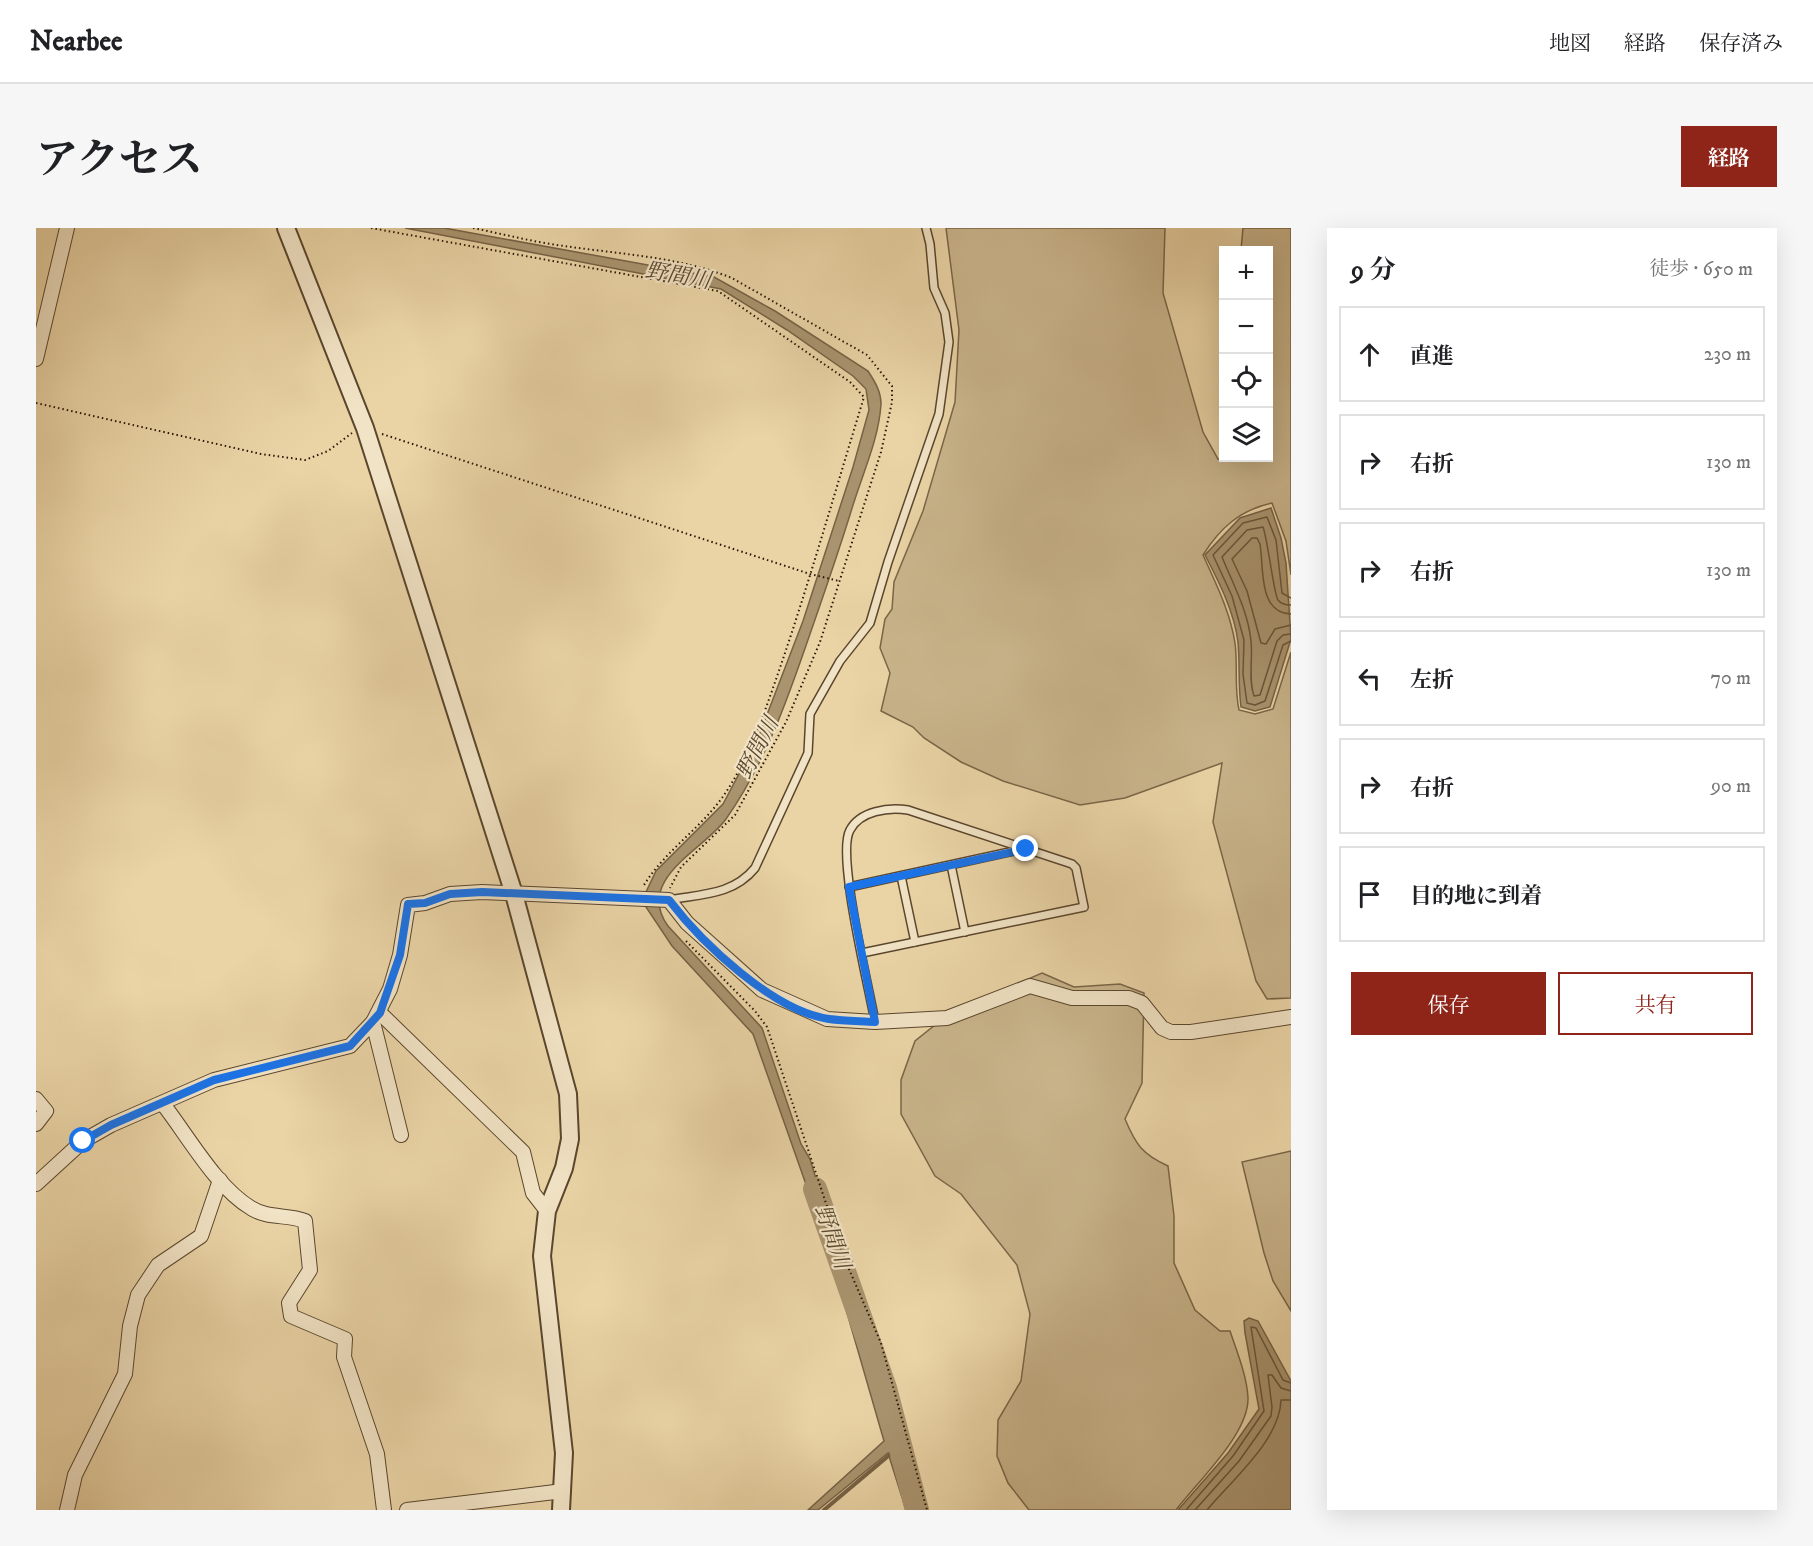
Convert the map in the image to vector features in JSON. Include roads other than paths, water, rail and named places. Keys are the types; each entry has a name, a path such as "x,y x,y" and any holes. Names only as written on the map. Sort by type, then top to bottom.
{"street":[{"path":"36,358 67,228"},
{"path":"286,228 365,428 514,894 567,1094 570,1119 564,1168 547,1210 542,1256 564,1453 561,1510"},
{"path":"36,1184 83,1141 111,1125 214,1080 350,1046 377,1018 400,955 408,904 425,903 450,894 669,900 687,923 762,990 827,1019 875,1022 947,1018 1030,986 1072,998 1129,998 1142,1004 1162,1028 1172,1032 1191,1032 1291,1017"},
{"path":"377,1018 401,1135"},
{"path":"377,1018 523,1152 533,1193 547,1210"},
{"path":"36,1099 46,1111 36,1124"},
{"path":"163,1104 220,1180 251,1208 271,1216 292,1216 305,1221 310,1270 289,1303 291,1316 345,1339 344,1357 377,1454 384,1510"},
{"path":"67,1510 75,1474 125,1374 130,1326 138,1295 158,1264 201,1236 220,1180"},
{"path":"408,1510 562,1491"}],"lane":[{"path":"669,900 727,890 744,882 755,868 808,753 810,714 840,661 870,623 888,562 939,414 949,342 945,313 934,288 930,244 926,228"},
{"path":"862,953 1084,908 1072,864 908,810 891,809 873,812 857,821 846,840 849,887 875,1022"},
{"path":"849,887 1026,849"},
{"path":"951,865 965,932"},
{"path":"901,876 915,942"}],"water":[{"name":"野間川","path":"405,228 444,228 714,277 775,311 868,371 879,391 880,417 870,455 802,658 775,729 753,775 726,819 676,866 666,879 660,894 660,909 668,926 762,1028 801,1144 810,1159 915,1510 906,1510 888,1453 818,1510 808,1510 884,1441 828,1247 753,1034 672,946 646,907 646,892 656,871 723,804 758,738 803,621 853,467 869,410 866,389 853,376 787,330 721,289"},
{"path":"1271,508 1286,563 1291,639 1270,707 1255,711 1241,707 1236,630 1225,597 1205,555 1240,518"},
{"path":"1249,1318 1258,1321 1291,1381 1291,1510 1178,1510 1228,1453 1259,1409 1245,1333 1244,1321"}],"waterway":[{"name":"野間川","path":"815,1189 885,1388 917,1510"},
{"path":"824,1510 899,1447"}]}
